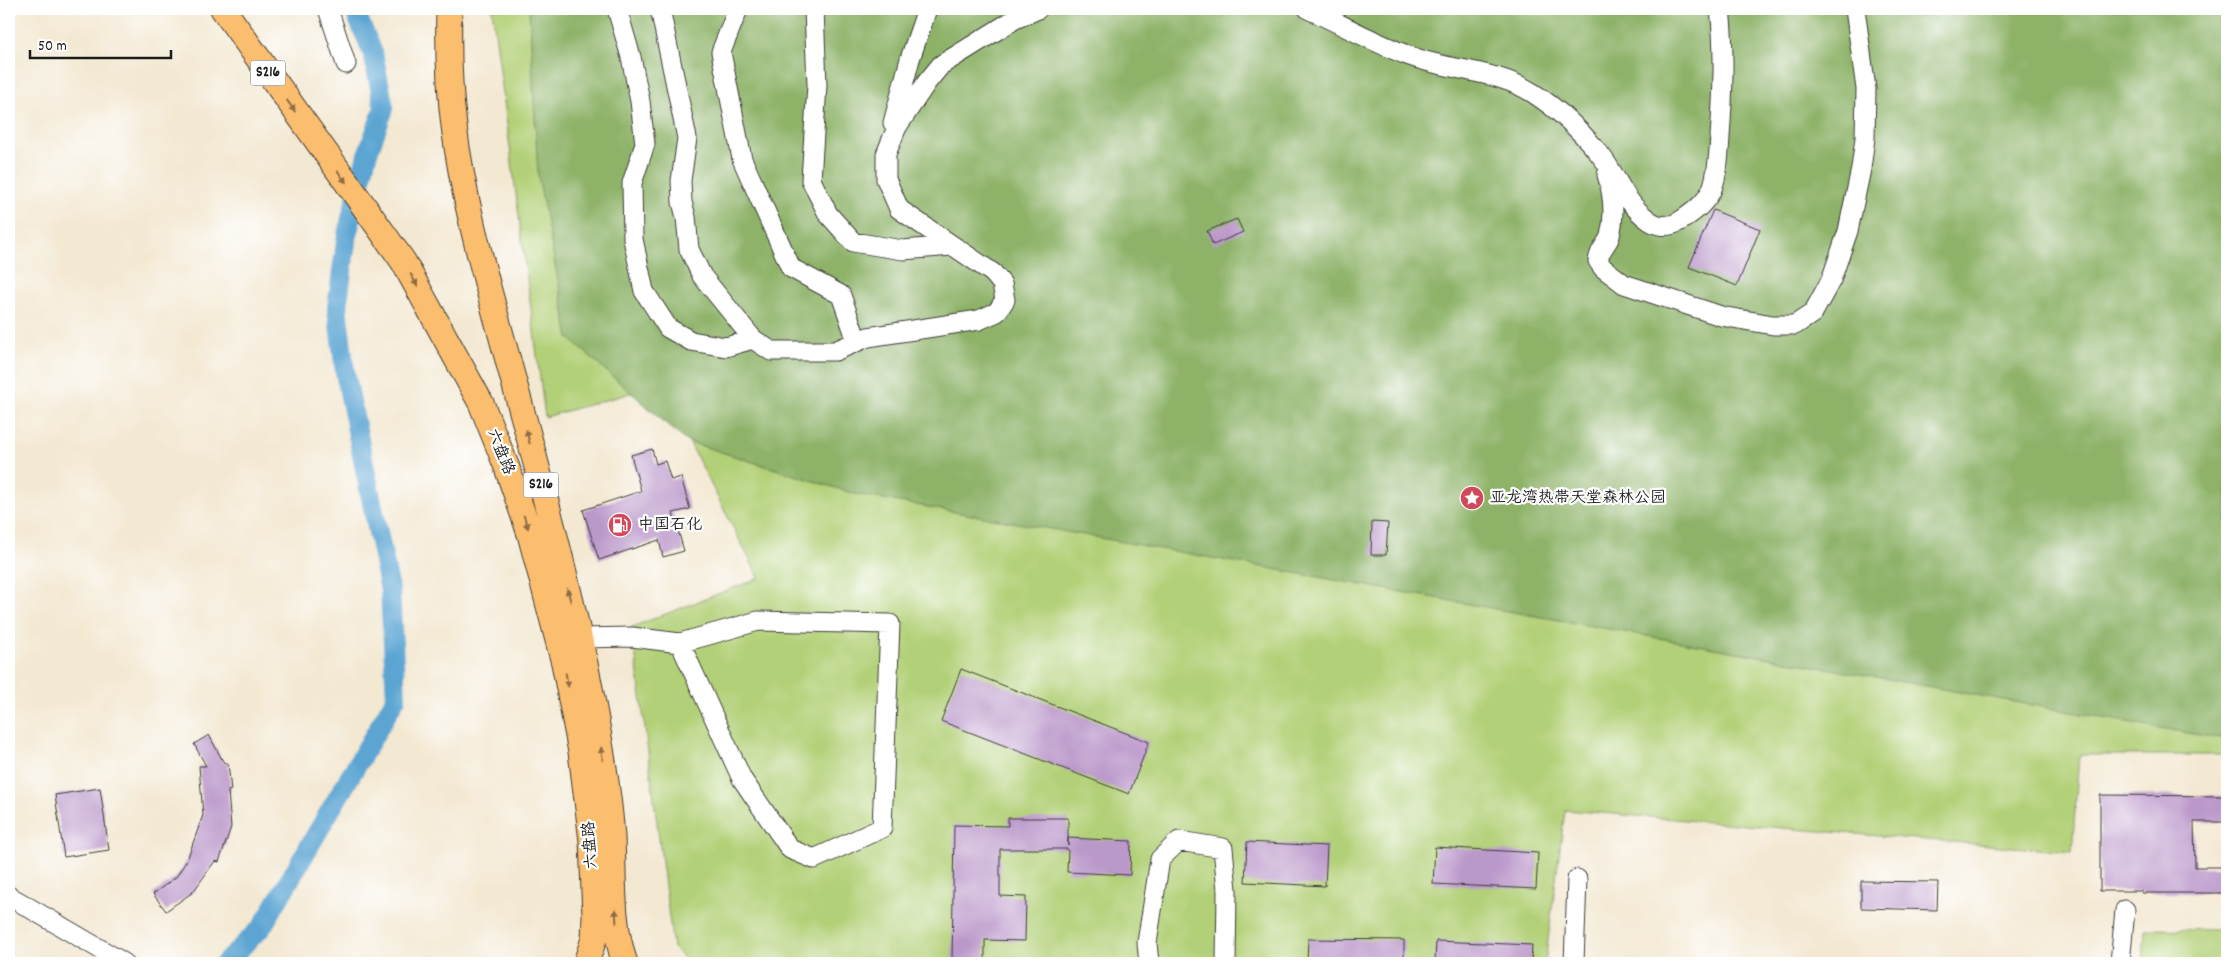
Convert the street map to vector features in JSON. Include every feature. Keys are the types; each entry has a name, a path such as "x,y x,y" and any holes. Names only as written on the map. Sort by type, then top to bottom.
{"main road":[{"name":"六盘路","path":"223,9 403,261 481,403 506,465 530,534 564,663 581,752 592,841 595,916 594,939 586,963"},
{"name":"六盘路","path":"449,9 450,85 459,162 486,279 579,638 601,748 612,834 617,927 620,948 625,963"}],"street":[{"path":"328,9 346,64"},
{"path":"617,9 632,56 645,144 632,183 632,239 644,291 668,328 691,341 726,347 752,339"},
{"path":"660,9 687,138 681,181 689,249 702,276 752,339 771,351 794,352 835,351 857,341 979,320 998,312 1005,300 1002,284 993,273 898,209 886,179 886,154 910,59 927,9"},
{"path":"738,9 722,52 742,159 791,268 841,295 857,341"},
{"path":"814,9 818,85 811,180 828,214 853,242 903,250 952,246"},
{"path":"886,154 897,127 927,82 941,66 1000,28 1038,9"},
{"path":"1308,9 1407,55 1507,80 1532,93 1551,106 1602,158 1628,200 1646,219 1662,226 1676,224 1691,214 1712,189 1718,161 1723,70 1720,9"},
{"path":"1602,158 1612,198 1612,220 1609,238 1600,250 1598,261 1611,276 1624,284 1720,316 1773,325 1795,325 1805,320 1813,313 1831,280 1848,231 1861,169 1865,138 1866,89 1855,9"},
{"path":"579,638 632,637 680,643 758,621 890,624 882,828 814,859 790,849 742,779 680,643"},
{"path":"1149,963 1148,943 1160,859 1179,841 1223,848 1227,890 1226,963"},
{"path":"1574,963 1577,879"},
{"path":"9,896 124,963"},
{"path":"2120,963 2125,910"}],"green space":[{"name":"亚龙湾热带天堂森林公园","path":"492,9 2227,9 2227,755 2079,755 2072,852 1565,810 1545,963 690,963 673,948 632,627 759,578 660,385 545,417"},
{"name":"亚龙湾热带天堂森林公园","path":"529,9 2227,9 2227,740 855,494 686,441 569,338 538,175"},
{"path":"2145,929 2227,930 2227,963 2143,963"}],"building":[{"path":"1713,210 1760,229 1737,286 1689,267"},
{"path":"1237,219 1243,232 1213,245 1207,231"},
{"path":"652,449 656,464 665,461 671,480 681,477 690,509 673,513 684,551 663,557 659,540 599,560 583,510 641,491 631,455"},
{"path":"1372,522 1388,523 1386,555 1371,555"},
{"path":"961,669 1149,742 1129,794 941,721"},
{"path":"209,735 224,763 228,763 231,790 228,791 231,827 219,862 215,861 193,892 166,911 153,894 176,877 187,860 203,815 199,766 206,766 194,744"},
{"path":"100,788 109,850 64,857 55,795"},
{"path":"2100,795 2227,796 2227,822 2194,822 2195,867 2227,867 2227,893 2100,891"},
{"path":"1008,818 1068,818 1068,838 1131,841 1130,875 1067,872 1068,849 1000,849 1000,896 1026,897 1025,941 985,940 985,963 952,963 954,825 1008,826"},
{"path":"1247,842 1327,846 1325,886 1245,882"},
{"path":"1435,847 1538,853 1536,889 1433,884"},
{"path":"1861,881 1938,882 1937,910 1861,908"},
{"path":"1308,939 1404,940 1404,963 1307,963"},
{"path":"1436,941 1532,945 1531,963 1435,963"}],"waterway":[{"path":"225,963 262,927 396,698 390,590 345,372 337,308 347,235 367,155 384,108 373,53 354,9"}],"place":[{"name":"亚龙湾热带天堂森林公园","path":"1472,498"},
{"name":"中国石化","path":"620,525"}]}
